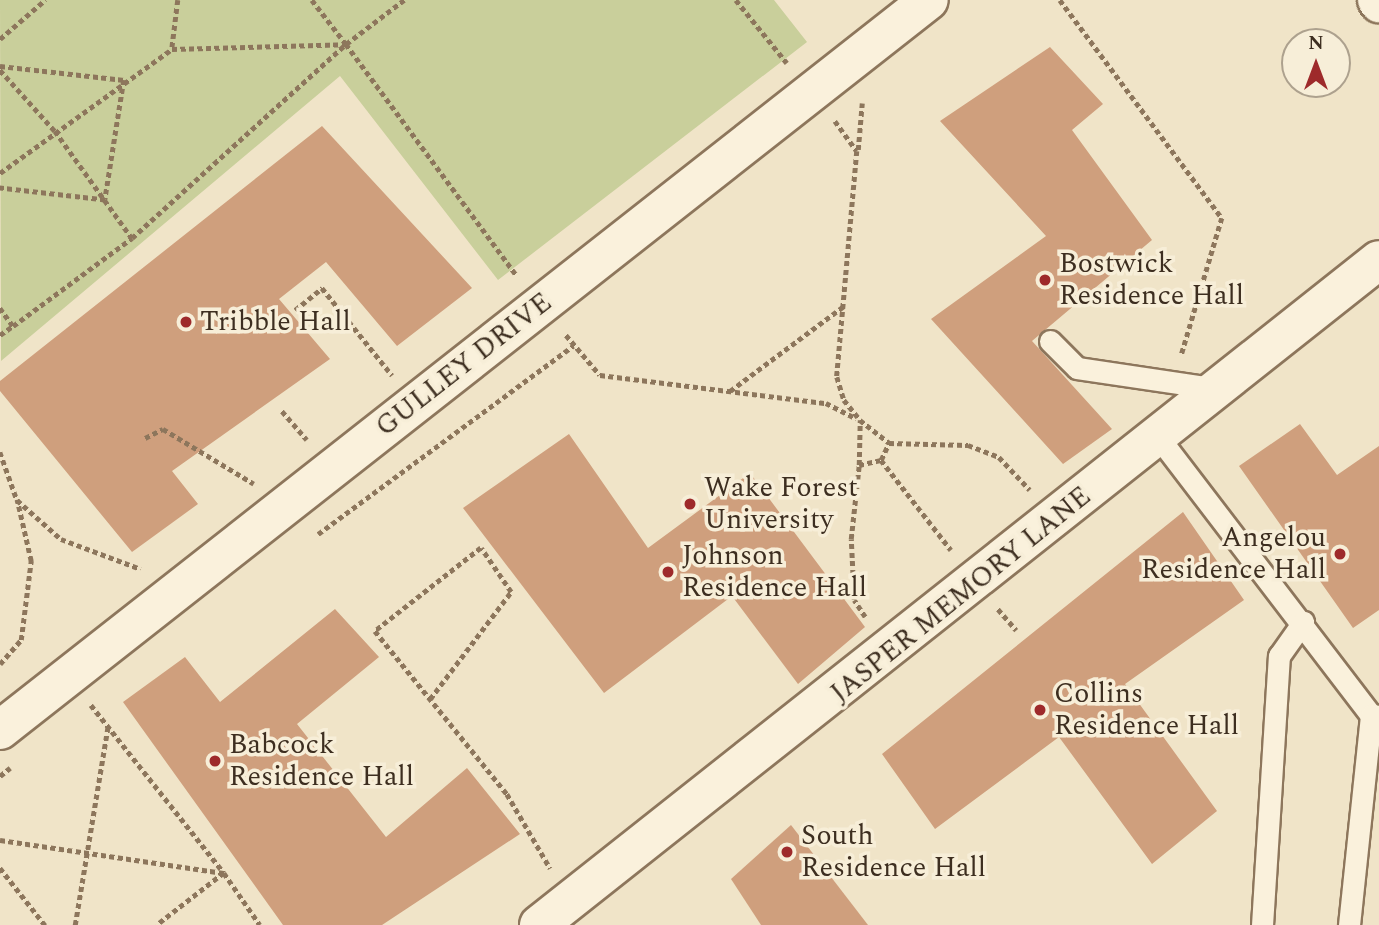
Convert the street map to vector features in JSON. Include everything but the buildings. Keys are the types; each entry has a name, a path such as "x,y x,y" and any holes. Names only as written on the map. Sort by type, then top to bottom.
{"street":[{"name":"GULLEY DRIVE","path":"0,730 929,0"},
{"name":"JASPER MEMORY LANE","path":"539,925 1221,389 1379,260"}],"lane":[{"path":"1050,341 1077,368 1221,389"},
{"path":"1159,438 1375,715 1349,925"},
{"path":"1262,925 1279,656 1303,622"}],"path":[{"path":"0,39 44,0"},
{"path":"172,50 178,0"},
{"path":"312,0 525,286 543,303 600,375 826,403 860,420 889,443 968,445 999,457 1034,494"},
{"path":"0,335 132,238 346,44 404,0"},
{"path":"736,0 858,151 838,388 860,420 859,465 851,539 854,600 869,621"},
{"path":"1060,0 1222,218 1173,382"},
{"path":"0,173 124,80 172,50 346,44"},
{"path":"0,68 124,80"},
{"path":"0,68 55,131 132,238"},
{"path":"104,200 124,80"},
{"path":"0,188 104,200"},
{"path":"295,310 322,288 399,384"},
{"path":"729,392 844,306"},
{"path":"0,308 13,326"},
{"path":"282,411 314,448"},
{"path":"145,438 163,429 261,488"},
{"path":"881,460 889,443"},
{"path":"0,452 17,500 29,572 21,640 0,664"},
{"path":"859,465 881,460"},
{"path":"881,460 974,581 1016,630"},
{"path":"17,500 61,539 110,561 187,581"},
{"path":"430,699 511,592 481,548 374,631 507,794 556,877"},
{"path":"90,704 224,873 260,925"},
{"path":"75,925 108,726"},
{"path":"0,840 224,873"},
{"path":"0,868 46,925"},
{"path":"157,925 224,873"}],"green space":[{"path":"0,0 774,0 807,42 498,280 340,76 1,361"}],"place":[{"name":"Bostwick Residence Hall","path":"1045,280"},
{"name":"Tribble Hall","path":"186,322"},
{"name":"Wake Forest University","path":"690,504"},
{"name":"Angelou Residence Hall","path":"1340,554"},
{"name":"Johnson Residence Hall","path":"668,572"},
{"name":"Collins Residence Hall","path":"1040,710"},
{"name":"Babcock Residence Hall","path":"215,761"},
{"name":"South Residence Hall","path":"787,852"}]}
